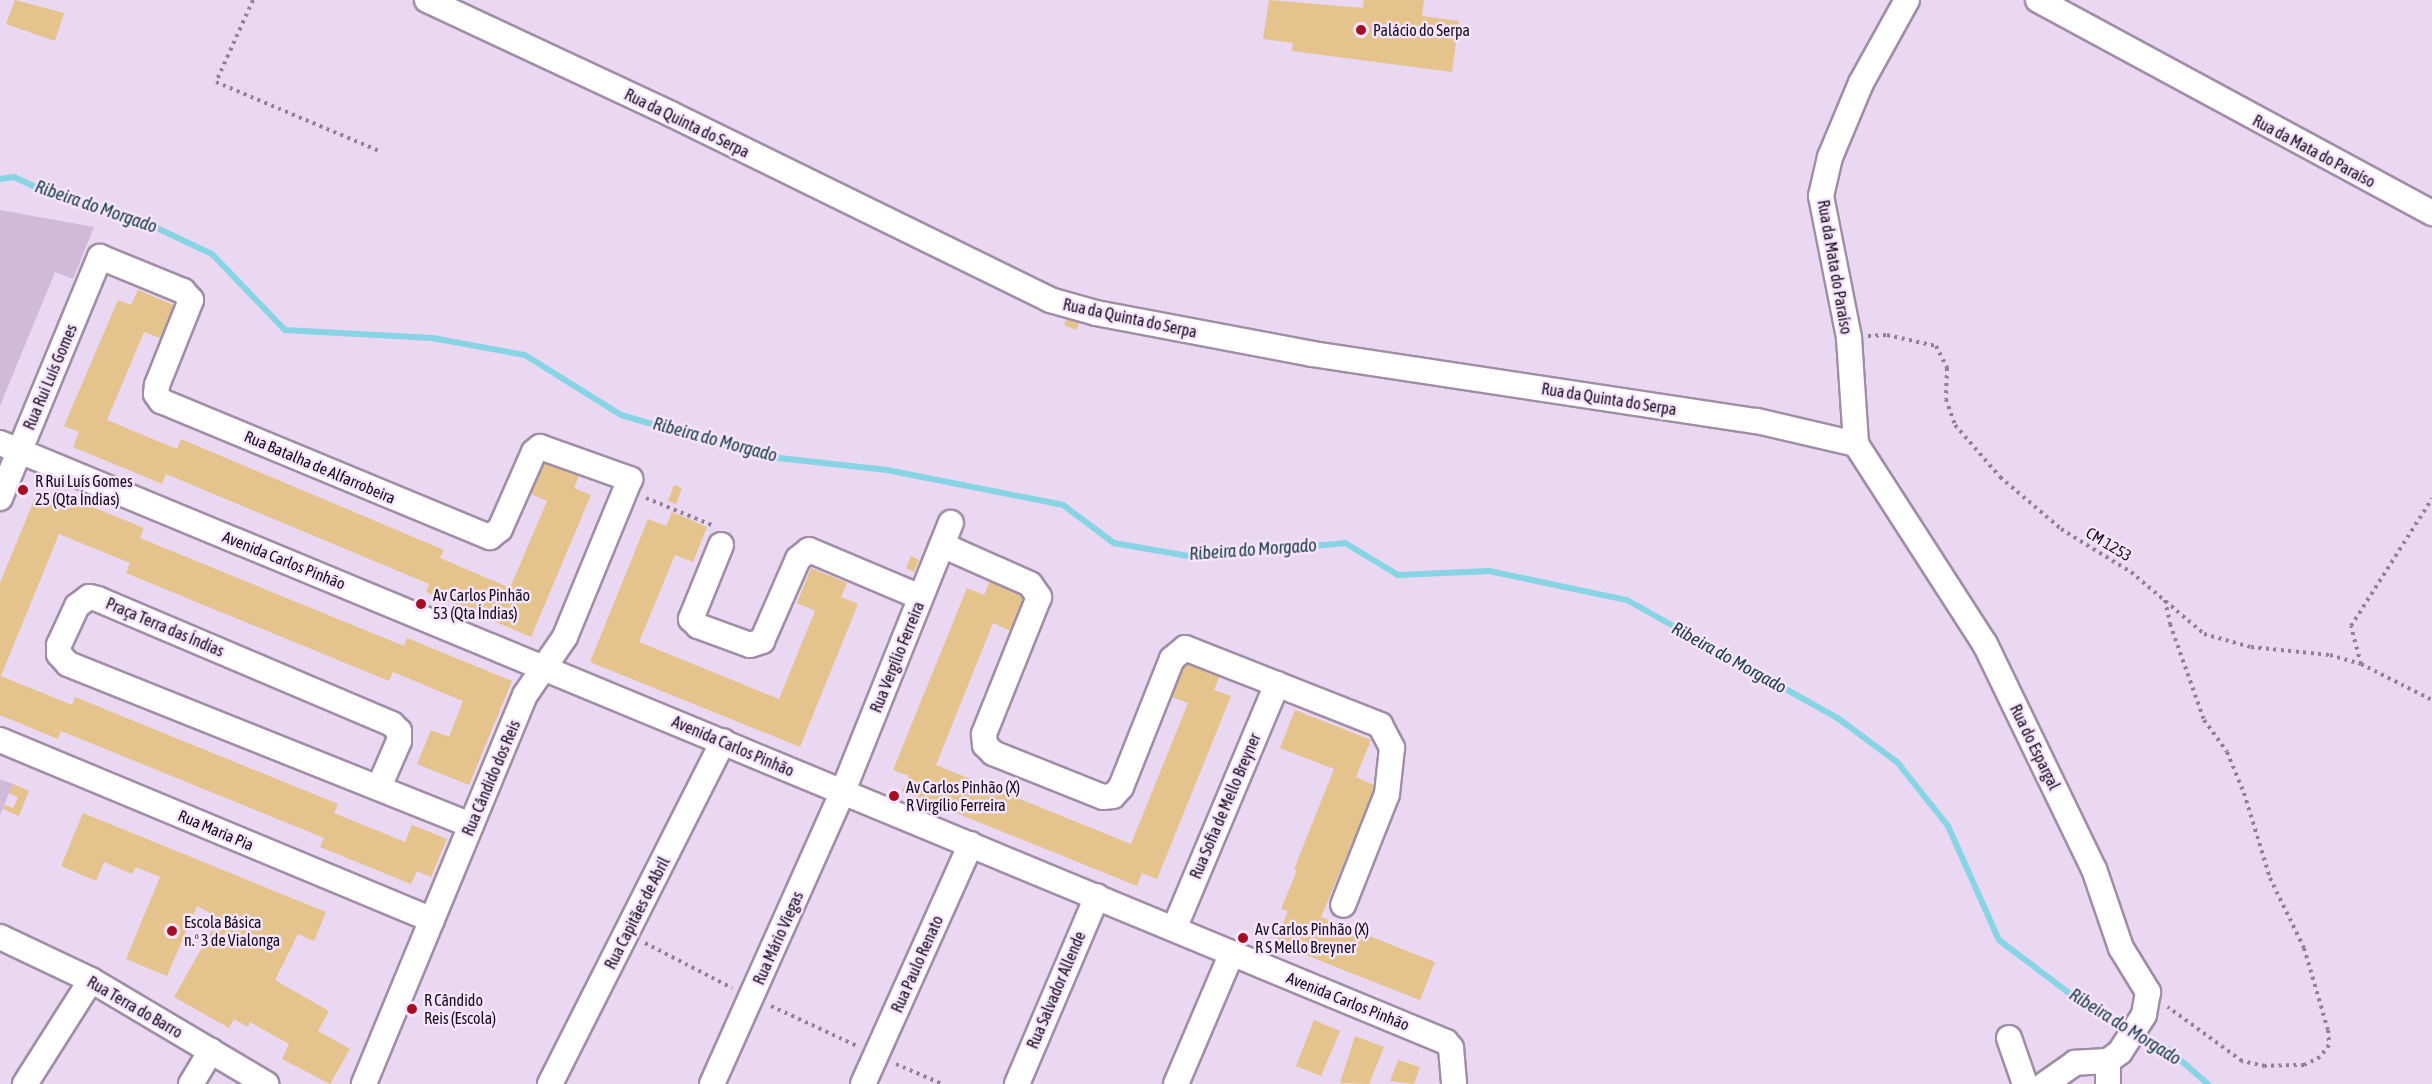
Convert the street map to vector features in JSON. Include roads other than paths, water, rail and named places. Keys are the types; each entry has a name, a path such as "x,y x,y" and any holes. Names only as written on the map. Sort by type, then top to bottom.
{"street":[{"name":"Rua da Quinta do Serpa","path":"427,0 1050,300 1096,313 1312,354 1757,421 1856,444"},
{"name":"Rua da Mata do Paraíso","path":"1856,444 1849,338 1821,196 1830,157 1861,83 1907,0"},
{"name":"Rua da Mata do Paraíso","path":"2038,0 2432,213"},
{"name":"Rua Rui Luís Gomes","path":"0,498 10,448 100,257"},
{"name":"Rua Batalha de Alfarrobeira","path":"100,257 183,291 191,300 157,385 156,394 161,401 490,537 500,529 534,452 540,447 627,485"},
{"name":"Rua do Espargal","path":"1856,444 1985,644 2094,869 2121,948 2148,992 2144,1016 2112,1066"},
{"name":"Avenida Carlos Pinhão","path":"10,448 1446,1041 1451,1048 1454,1084"},
{"name":"Rua Cândido dos Reis","path":"364,1084 525,695 565,637 627,485"},
{"name":"Rua Vergílio Ferreira","path":"843,791 951,523"},
{"path":"721,545 691,619 698,626 750,645 762,641 798,559 809,550 920,597"},
{"path":"942,546 1030,584 1039,597 984,734 985,745 993,753 1108,797 1121,787 1172,660 1180,651 1189,648 1380,725 1391,741 1387,794 1343,905"},
{"name":"Praça Terra das Índias","path":"379,787 399,741 399,731 392,724 98,599 89,597 77,606 58,645 59,654 68,664 471,825"},
{"name":"Rua Sofia de Mello Breyner","path":"1174,929 1277,684"},
{"name":"Rua Maria Pia","path":"0,740 432,920"},
{"name":"Rua Capitães de Abril","path":"550,1084 723,741"},
{"name":"Rua Mário Viegas","path":"712,1084 843,791"},
{"name":"Rua Paulo Renato","path":"863,1084 971,844"},
{"name":"Rua Salvador Allende","path":"1017,1084 1097,896"},
{"name":"Rua Terra do Barro","path":"0,937 91,980 266,1084"},
{"path":"1176,1084 1232,953"},
{"path":"25,1084 91,980"},
{"path":"2009,1038 2025,1084"},
{"path":"191,1084 211,1051"},
{"path":"2045,1084 2075,1063 2112,1066"}],"waterway":[{"name":"Ribeira do Morgado","path":"0,179 14,177 42,190 140,220 212,254 285,330 432,338 525,355 621,415 761,456 887,470 1063,505 1114,543 1194,557 1345,543 1398,575 1489,571 1627,600 1839,719 1897,762 1948,826 1999,940 2094,1012 2129,1030"},
{"name":"Ribeira do Morgado","path":"2138,1034 2169,1050 2208,1084"}],"place":[{"name":"Palácio do Serpa","path":"1361,30"},
{"name":"R Rui Luís Gomes 25 (Qta Índias)","path":"23,490"},
{"name":"Av Carlos Pinhão 53 (Qta Índias)","path":"421,604"},
{"name":"Av Carlos Pinhão (X) R Virgílio Ferreira","path":"894,796"},
{"name":"Escola Básica n.º 3 de Vialonga","path":"172,931"},
{"name":"Av Carlos Pinhão (X) R S Mello Breyner","path":"1243,938"},
{"name":"R Cândido Reis (Escola)","path":"412,1009"}]}
